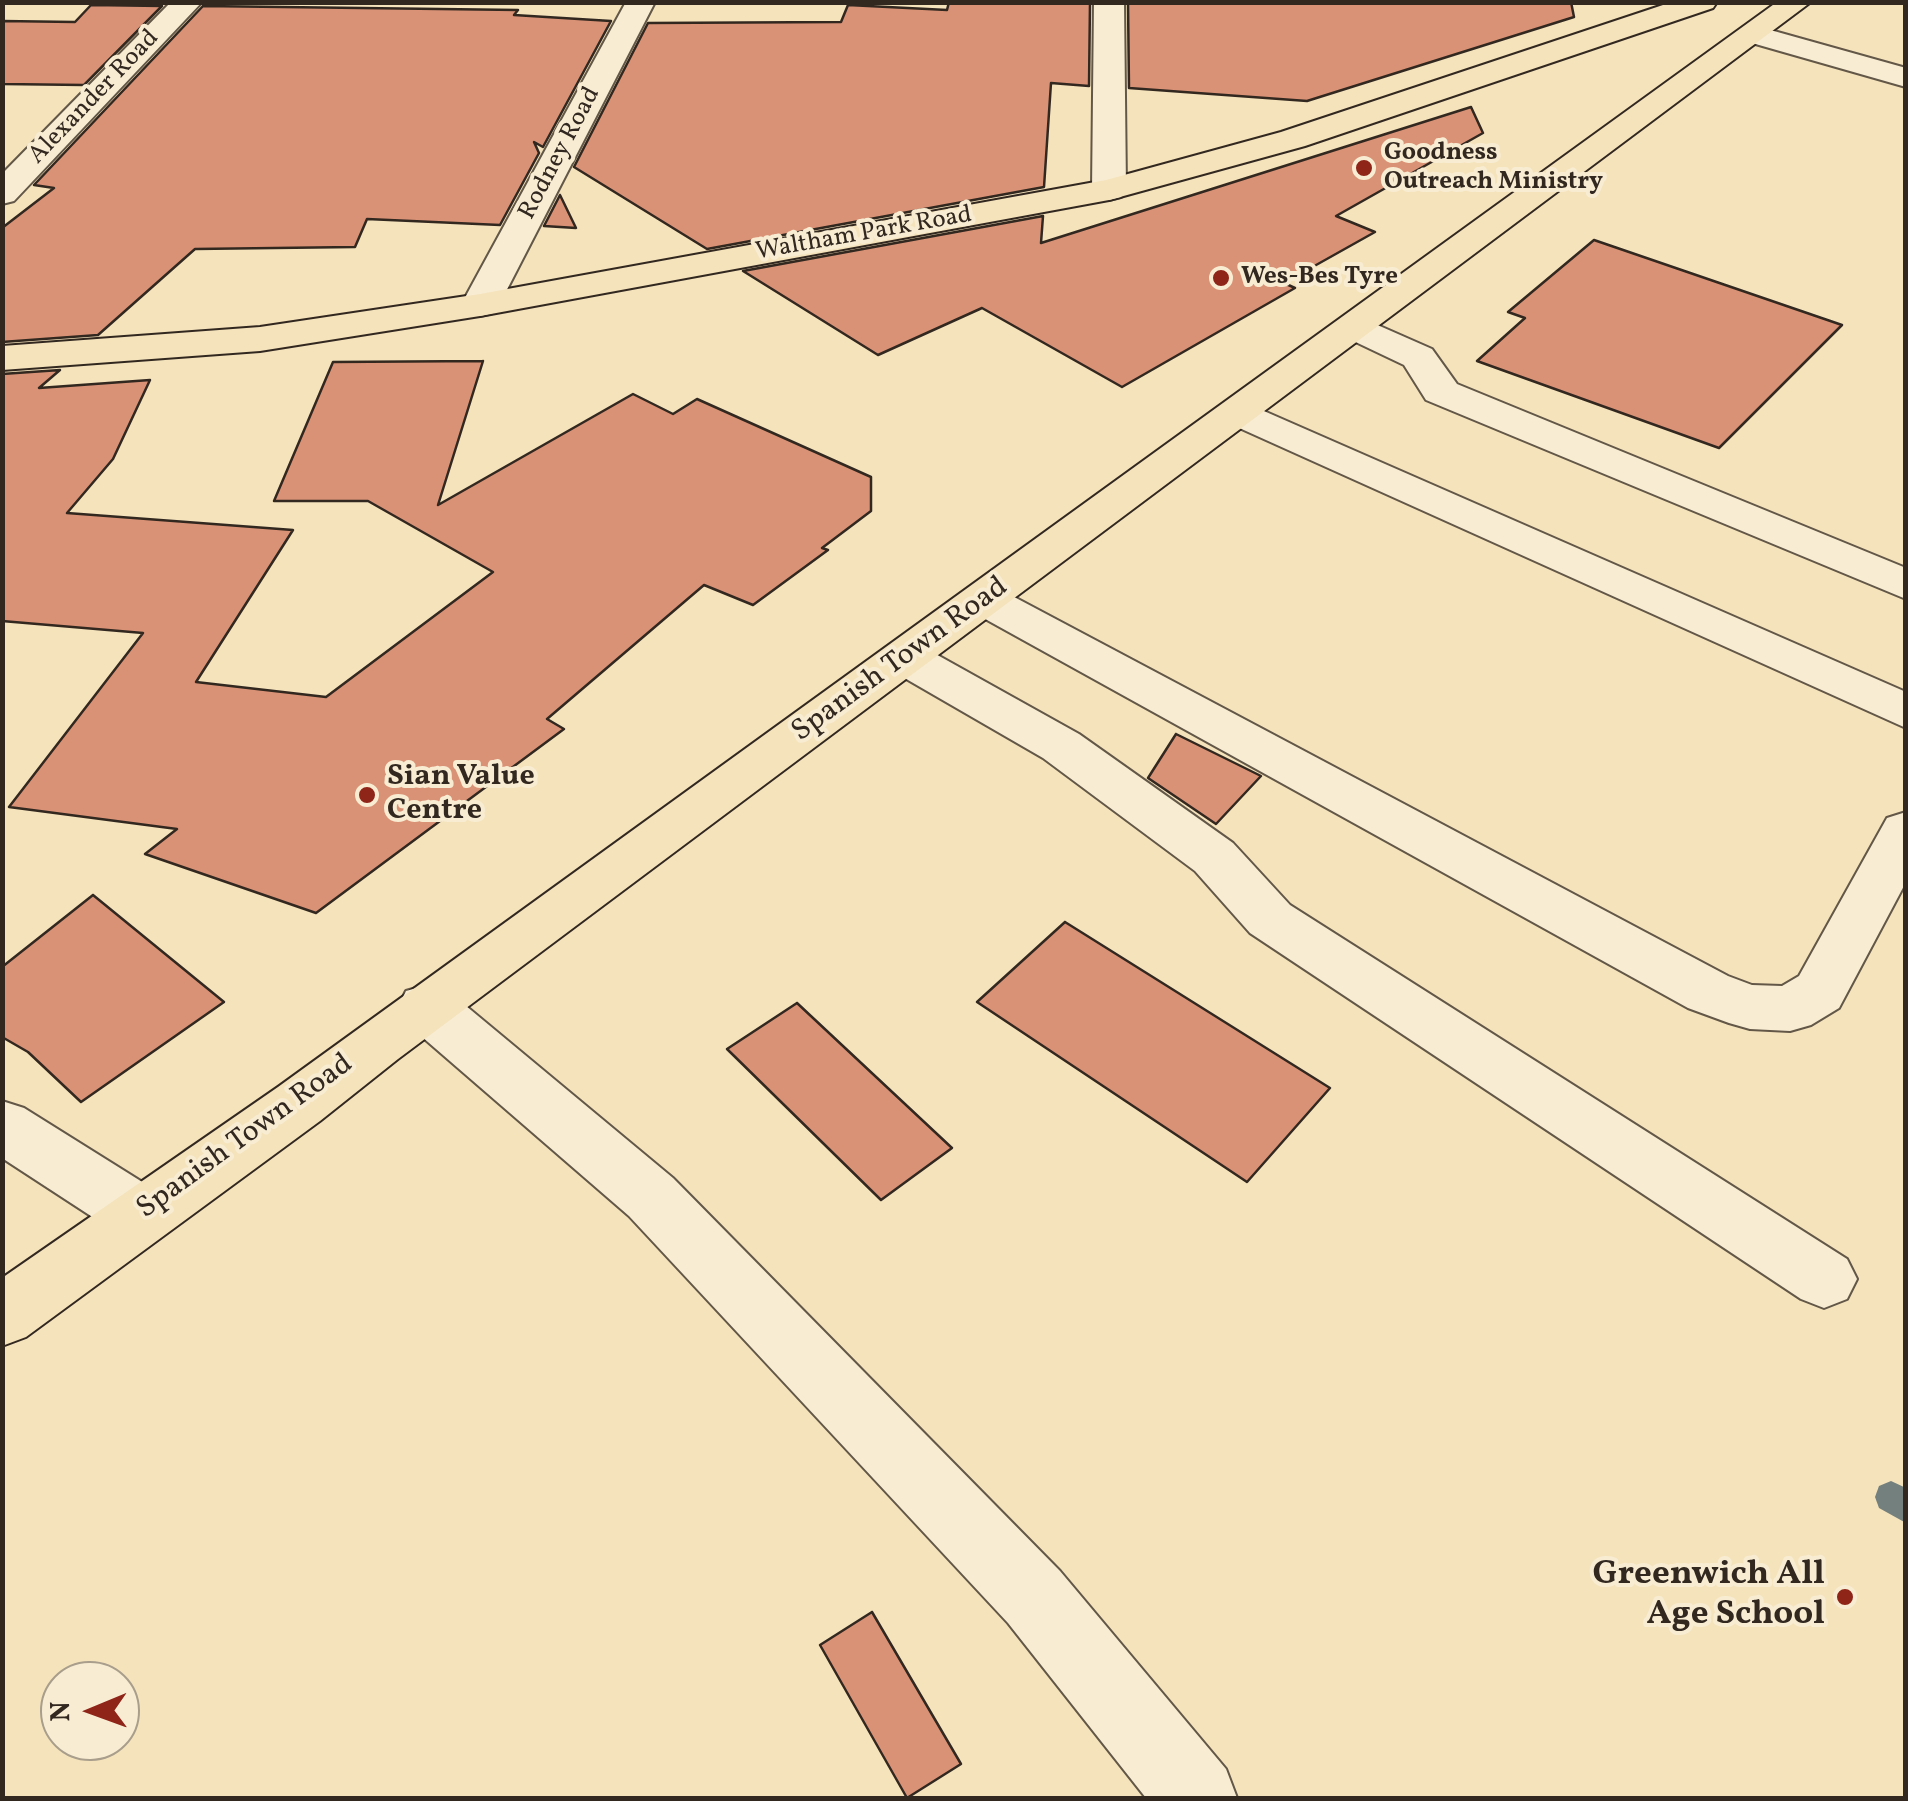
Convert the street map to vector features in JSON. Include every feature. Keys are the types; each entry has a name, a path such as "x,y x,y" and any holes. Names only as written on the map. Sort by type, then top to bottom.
{"main road":[{"name":"Waltham Park Road","path":"2,358 260,339 480,306 1109,190 1293,139 1703,2"},
{"name":"Spanish Town Road","path":"2,1316 299,1104 1797,2"}],"street":[{"name":"Alexander Road","path":"2,194 188,2"},
{"name":"Rodney Road","path":"480,306 641,2"},
{"path":"1109,2 1109,190"},
{"path":"1756,35 1906,78"},
{"path":"1357,328 1418,357 1432,372 1440,391 1906,585"},
{"path":"1242,413 1906,712"},
{"path":"985,600 1708,992 1750,1007 1790,1008 1818,992 1906,830"},
{"path":"906,658 1061,746 1214,857 1270,920 1824,1279"},
{"path":"427,1007 651,1197 1034,1597 1197,1798"},
{"path":"2,1126 140,1214"}],"building":[{"path":"949,2 1090,2 1089,86 1051,83 1044,187 707,249 574,167 648,23 841,22 848,5 947,10"},
{"path":"1128,2 1571,2 1574,17 1307,101 1129,88"},
{"path":"91,5 162,6 84,85 2,84 2,21 75,22"},
{"path":"203,6 518,10 514,15 611,21 543,147 534,142 539,153 500,225 367,219 355,247 195,249 98,335 2,342 2,228 54,188 34,185"},
{"path":"1471,107 1483,133 1336,216 1375,232 1284,283 1295,288 1122,387 982,308 878,355 743,271 1043,216 1041,243"},
{"path":"560,195 576,228 544,226"},
{"path":"1594,240 1842,325 1719,448 1477,361 1525,318 1508,312"},
{"path":"483,361 438,505 633,394 673,414 697,399 871,477 871,511 822,548 828,550 753,605 704,585 547,719 564,729 316,913 145,854 177,829 9,807 143,633 2,621 2,374 60,370 39,388 150,380 113,459 67,513 293,530 196,682 326,697 493,572 368,501 274,501 333,362"},
{"path":"1176,734 1261,776 1216,824 1148,778"},
{"path":"93,895 224,1002 81,1102 28,1052 2,1037 2,967"},
{"path":"1065,922 1330,1088 1247,1182 977,1002"},
{"path":"797,1003 952,1148 881,1200 727,1049"},
{"path":"872,1612 961,1764 907,1798 820,1645"}],"waterway":[{"path":"1891,1497 1906,1507"}],"place":[{"name":"Goodness Outreach Ministry","path":"1364,168"},
{"name":"Wes-Bes Tyre","path":"1221,278"},
{"name":"Sian Value Centre","path":"367,795"},
{"name":"Greenwich All Age School","path":"1845,1597"}]}
